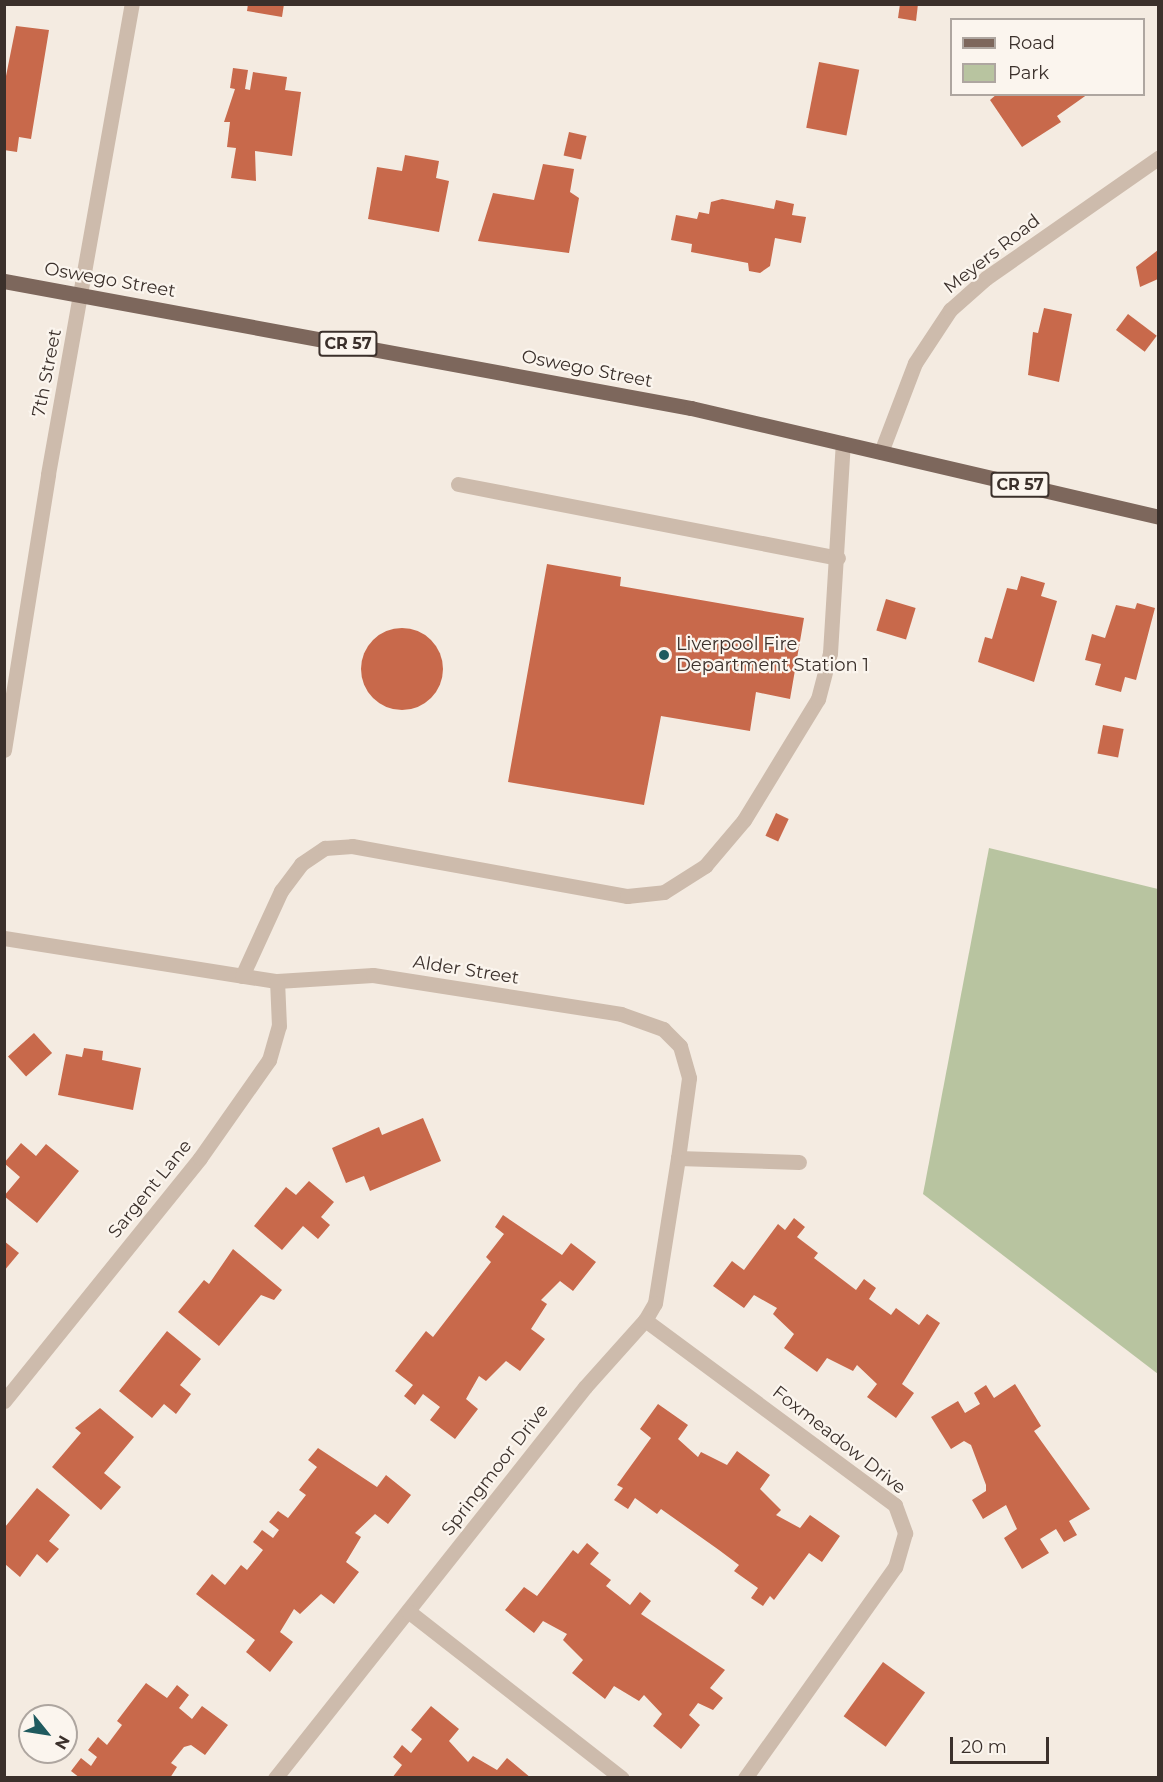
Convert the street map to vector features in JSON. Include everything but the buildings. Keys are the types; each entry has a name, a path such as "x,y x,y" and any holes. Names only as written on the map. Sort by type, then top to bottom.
{"main road":[{"name":"Oswego Street","path":"4,280 690,408 1158,517"}],"street":[{"name":"7th Street","path":"4,750 132,4"},
{"name":"Meyers Road","path":"880,452 915,363 950,310 986,278 1158,158"},
{"path":"242,976 281,891 301,864 325,848 352,846 627,896 664,892 705,866 744,820 818,699 830,653 838,558 843,443"},
{"path":"458,484 838,558"},
{"name":"Alder Street","path":"4,938 277,981 373,975 621,1014 663,1029 680,1046 688,1078 678,1158"},
{"name":"Sargent Lane","path":"4,1401 200,1158 269,1060 279,1026 277,981"},
{"path":"678,1158 799,1162"},
{"name":"Springmoor Drive","path":"275,1778 585,1387 645,1320 655,1303 678,1158"},
{"name":"Foxmeadow Drive","path":"645,1320 895,1505 905,1533 896,1567 745,1778"},
{"path":"408,1611 622,1778"}],"green space":[{"path":"989,848 1158,889 1158,1374 923,1194"}],"place":[{"name":"Liverpool Fire Department Station 1","path":"664,655"}]}
